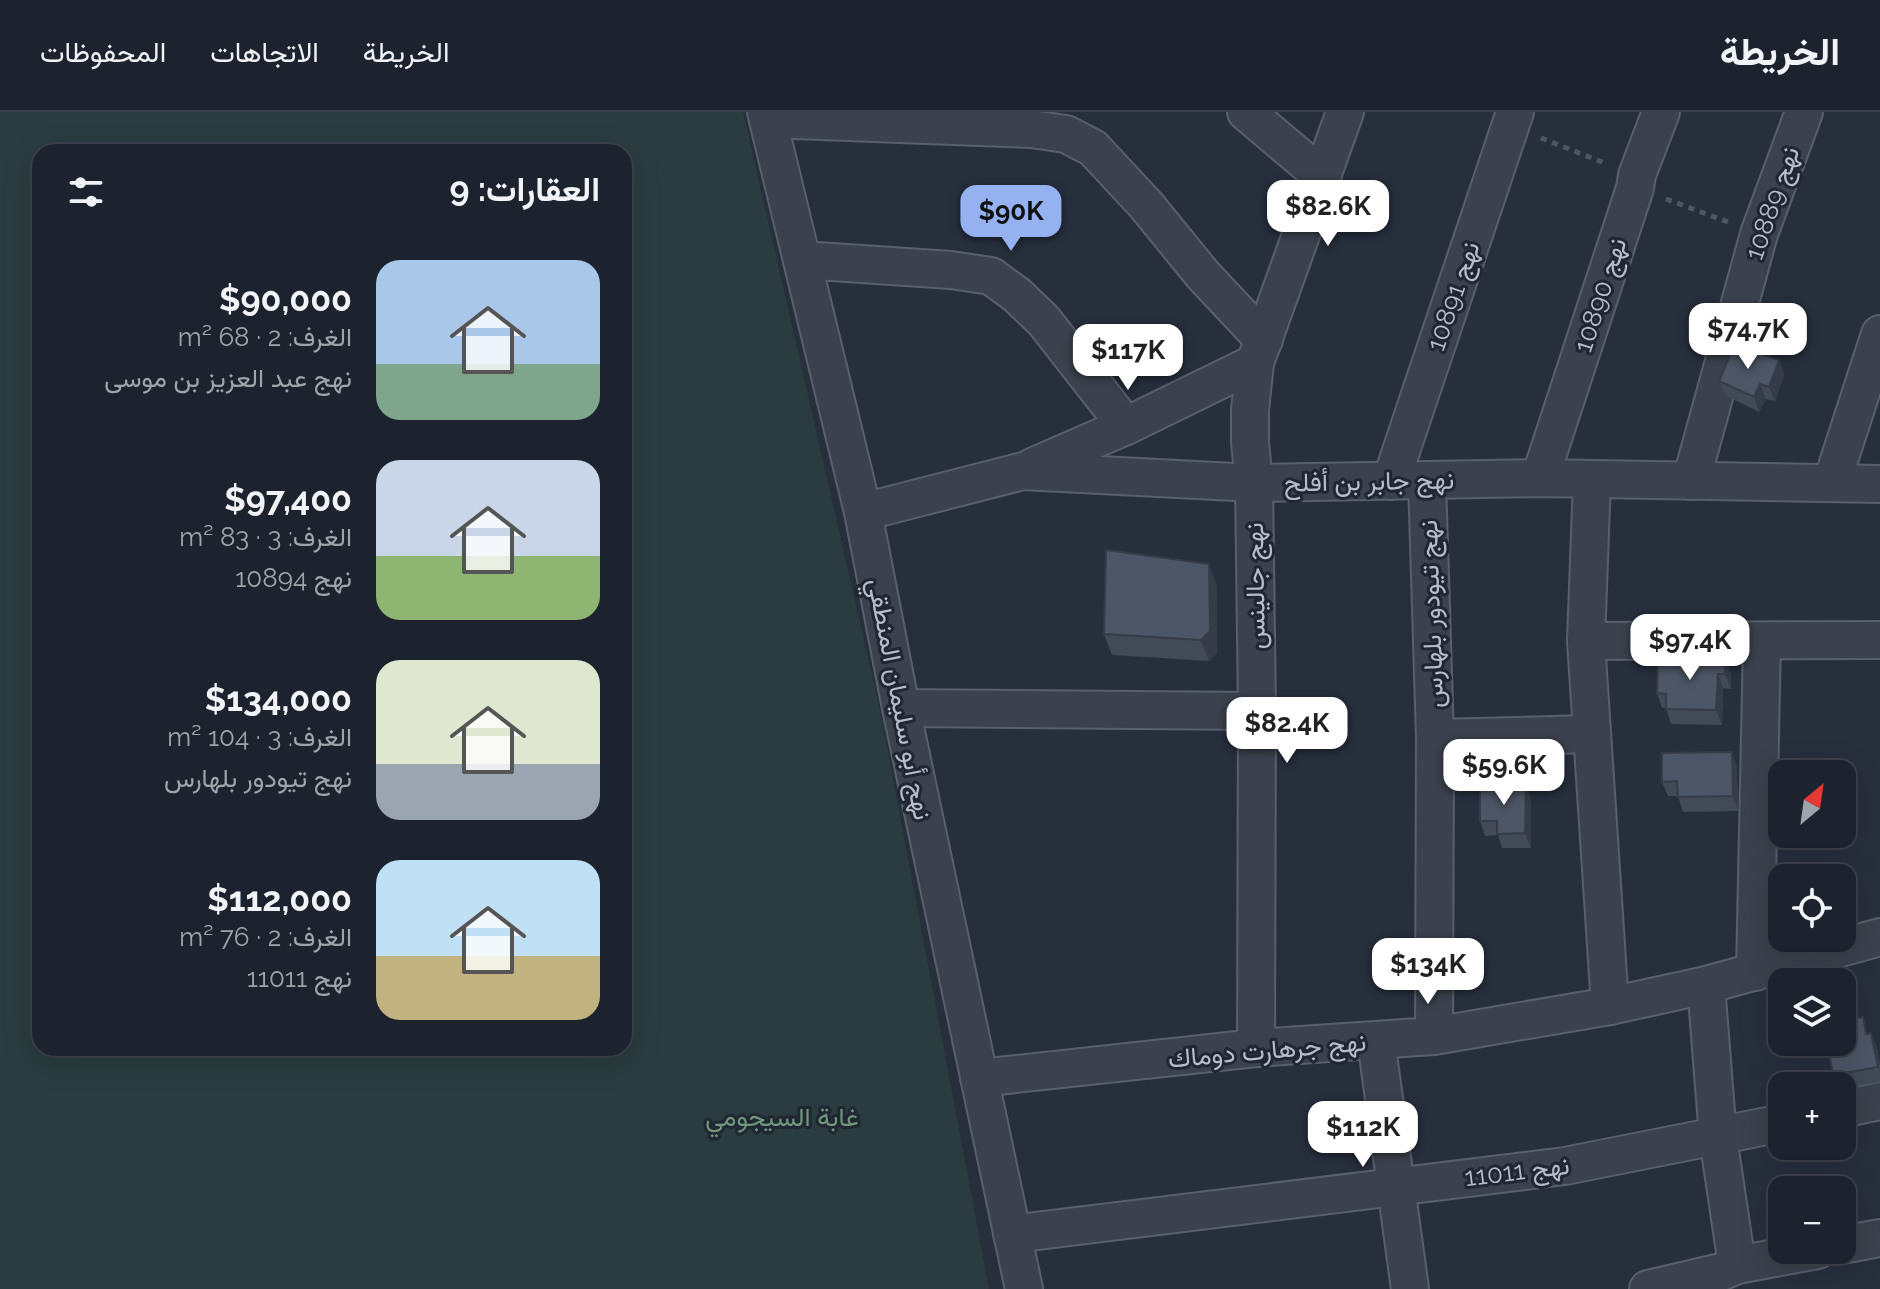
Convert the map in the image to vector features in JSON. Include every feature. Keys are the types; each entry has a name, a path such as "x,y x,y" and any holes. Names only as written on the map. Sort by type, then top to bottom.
{"street":[{"path":"1246,112 1323,177"},
{"name":"نهج جالينس","path":"1256,1048 1257,711 1254,483 1250,442 1260,352 1345,112"},
{"name":"نهج 10890","path":"1540,478 1661,112"},
{"name":"نهج 10889","path":"1691,481 1759,234 1804,112"},
{"path":"767,116 1031,129 1066,134 1093,148 1146,205 1260,352 1126,426 1023,471"},
{"name":"نهج أبو سليمان المنطقي","path":"767,116 863,512 901,708 1024,1289"},
{"name":"نهج 10891","path":"1391,481 1513,119"},
{"path":"802,260 951,270 991,276 1044,321 1126,426"},
{"path":"1832,482 1880,334"},
{"name":"نهج جابر بن أفلح","path":"863,512 1023,471 1254,483 1540,478 1880,484"},
{"path":"1592,479 1586,641 1610,1006"},
{"name":"نهج تيودور بلهارس","path":"1427,480 1435,738 1434,1036"},
{"path":"1586,641 1880,640"},
{"path":"1755,972 1762,641"},
{"path":"901,708 1257,711"},
{"path":"1435,738 1591,734"},
{"name":"نهج جرهارت دوماك","path":"979,1078 1256,1048 1434,1036 1610,1006 1706,985 1880,937"},
{"path":"1706,985 1727,1275"},
{"path":"1376,1040 1410,1289"},
{"path":"1856,1106 1880,1101"},
{"name":"نهج 11011","path":"1012,1234 1565,1166 1768,1126"},
{"path":"1856,1242 1880,1238"},
{"path":"1648,1289 1727,1275 1768,1264"}],"path":[{"path":"1513,119 1636,182 1759,234"}],"green space":[{"name":"غابة السيجومي","path":"0,112 743,112 880,710 989,1289 0,1289"}],"building":[{"path":"1734,345 1779,360 1769,387 1760,384 1754,397 1719,381"},
{"path":"1106,550 1209,564 1210,631 1201,640 1104,634"},
{"path":"1658,657 1726,658 1725,674 1718,674 1716,710 1666,709 1666,694 1657,693"},
{"path":"1732,752 1733,796 1678,797 1677,781 1662,782 1662,753"},
{"path":"1526,785 1525,833 1497,834 1497,821 1480,821 1480,786"},
{"path":"1863,1017 1866,1034 1871,1033 1878,1067 1832,1072 1830,1056 1856,1056 1856,1018"}]}
